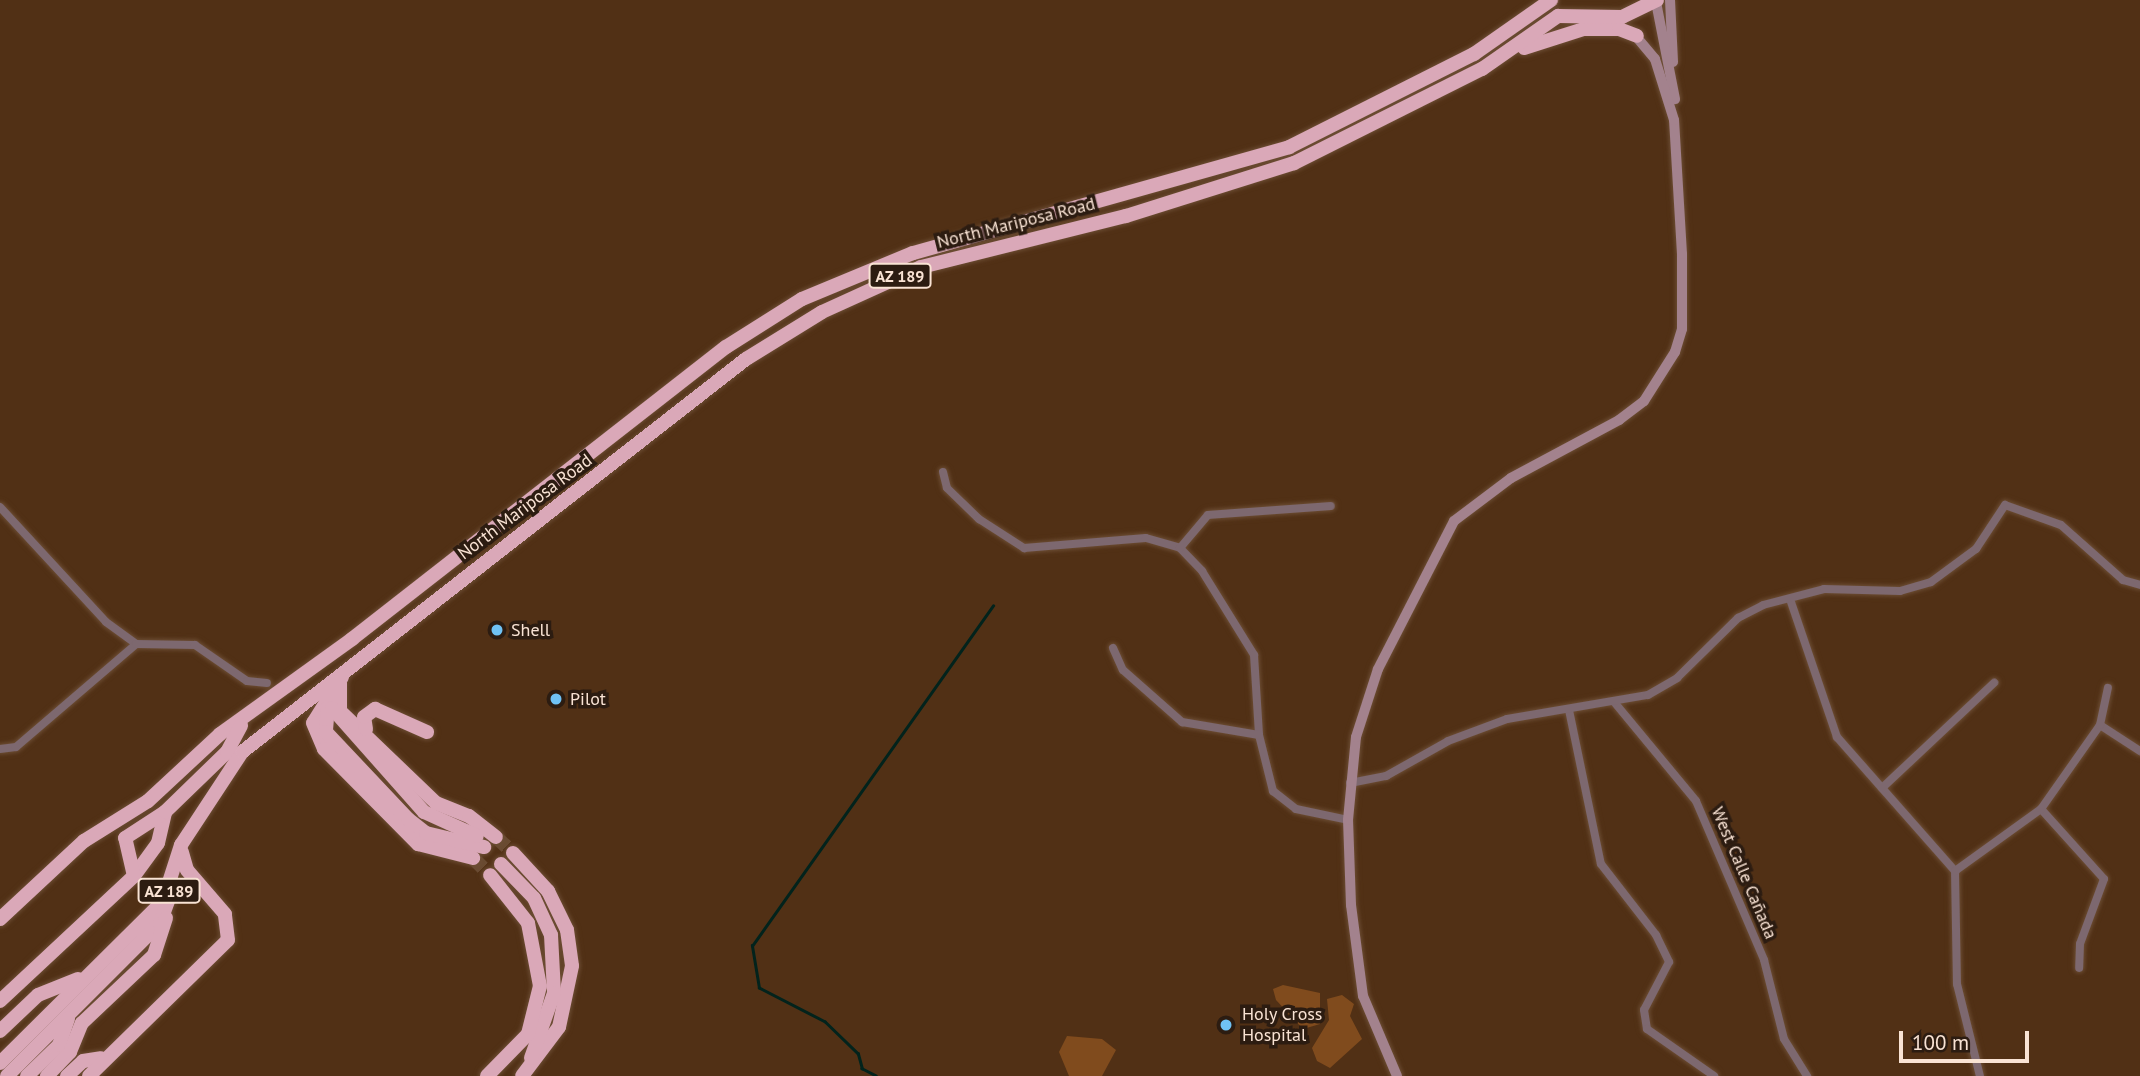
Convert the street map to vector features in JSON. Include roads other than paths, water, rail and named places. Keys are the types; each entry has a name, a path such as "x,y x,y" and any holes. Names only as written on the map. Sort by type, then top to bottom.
{"highway":[{"name":"North Mariposa Road","path":"266,705 726,347 802,299 913,253 1289,147 1474,54 1551,0"},
{"path":"1592,0 1613,16"},
{"name":"North Mariposa Road","path":"278,720 746,359 822,312 921,267 1126,216 1294,163 1482,69 1558,16 1613,16 1661,1"},
{"path":"1482,69 1566,31 1619,29 1637,36"},
{"path":"331,703 354,663"},
{"path":"354,663 331,703 313,723 317,739 401,830 418,844 483,846"},
{"path":"331,703 366,729 436,803 469,816 483,846"},
{"path":"331,703 430,807 467,821 483,846"},
{"path":"266,705 278,720"},
{"name":"AZ 189","path":"125,816 156,807 266,705"},
{"path":"366,729 363,718 376,709 427,732"},
{"name":"AZ 189","path":"0,919 84,841 125,816 220,734 253,715"},
{"name":"AZ 189","path":"57,1076 72,1059 82,1023 154,955 166,916 181,845 223,774 278,720"},
{"name":"AZ 189","path":"134,876 125,838 165,812 227,752 241,726"},
{"name":"AZ 189","path":"0,1002 134,876 158,843 165,812"},
{"name":"AZ 189","path":"89,1076 107,1055 228,940 225,914 187,870 181,845"},
{"path":"487,1076 528,1034 540,986 537,952 501,864"},
{"path":"501,864 534,898 551,935 554,993 535,1053 521,1076"},
{"path":"501,864 548,891 567,930 572,966 559,1027 521,1076"},
{"name":"AZ 189","path":"0,1063 163,901 173,884"},
{"name":"AZ 189","path":"7,1076 166,916"},
{"name":"AZ 189","path":"0,1031 31,1000 94,968"},
{"name":"AZ 189","path":"0,1053 75,980"},
{"name":"AZ 189","path":"0,1041 59,987"},
{"name":"AZ 189","path":"0,1073 51,1020 70,1014"},
{"name":"AZ 189","path":"17,1076 70,1014"},
{"name":"AZ 189","path":"27,1076 59,1045 70,1014"},
{"name":"AZ 189","path":"37,1076 77,1040"},
{"name":"AZ 189","path":"47,1076 77,1040"},
{"name":"AZ 189","path":"67,1076 83,1061 107,1055"},
{"name":"AZ 189","path":"78,1076 107,1055"}],"street":[{"path":"1396,1076 1363,996 1348,820 1350,783 1362,713 1378,669 1454,521 1511,478 1619,420 1644,401 1675,352 1682,328 1682,254 1674,89 1661,1"},
{"path":"1613,16 1637,36 1663,75 1674,120"},
{"path":"943,472 947,488 979,519 1024,548 1146,538 1180,548 1202,571 1254,655 1259,735 1266,778 1280,800 1304,813 1348,820"},
{"path":"1350,783 1386,776 1476,729 1615,703 1661,688 1738,618 1790,599 1824,589 1900,591 1931,582 1968,556 2010,504 2061,524 2123,580 2140,585"},
{"path":"1180,548 1208,515 1331,506"},
{"path":"0,507 106,622 136,643 195,645 247,681 267,683"},
{"path":"1790,599 1837,737 1955,871 1957,984 1980,1076"},
{"path":"0,749 16,747 136,643"},
{"path":"1113,648 1123,670 1182,722 1259,735"},
{"path":"1882,788 1994,683"},
{"path":"1955,871 2040,809 2100,725 2108,688"},
{"name":"West Calle Cañada","path":"1615,703 1696,801 1764,960 1784,1040 1807,1076"},
{"path":"1569,710 1601,864 1656,935 1669,962 1644,1010 1647,1029 1714,1076"},
{"path":"2100,725 2140,751"},
{"path":"2040,809 2104,880 2080,944 2079,968"}],"waterway":[{"path":"876,1076 862,1069 858,1054 825,1022 759,988 752,946 993,606"}],"tunnel":[{"path":"496,837 513,853"},
{"path":"473,858 490,875"}],"place":[{"name":"Shell","path":"497,630"},
{"name":"Pilot","path":"556,699"},
{"name":"Holy Cross Hospital","path":"1226,1025"}]}
